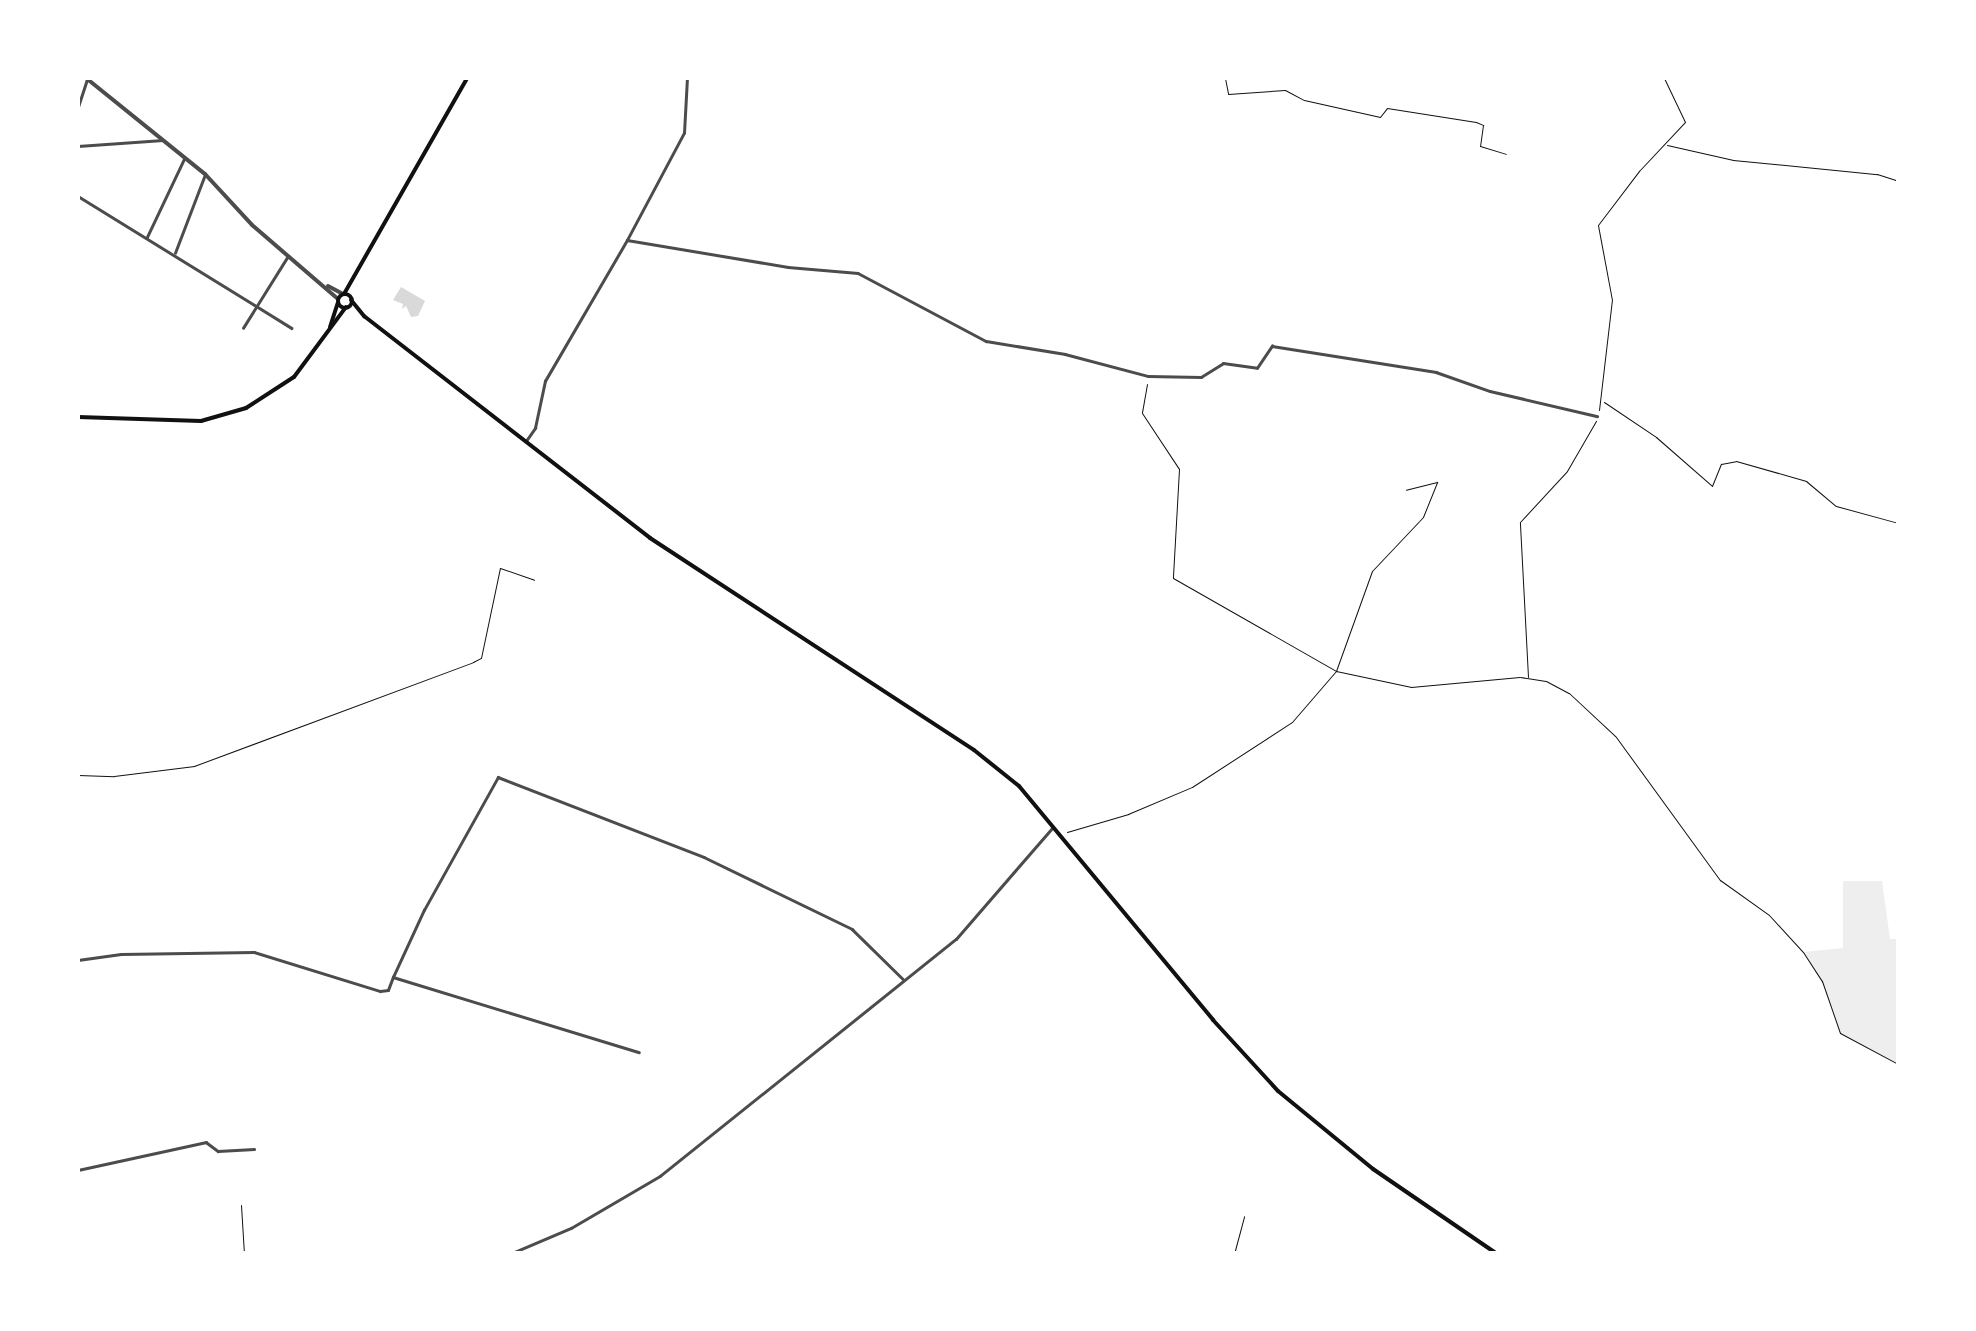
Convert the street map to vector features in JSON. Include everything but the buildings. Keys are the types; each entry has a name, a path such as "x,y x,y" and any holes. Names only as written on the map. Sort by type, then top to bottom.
{"main road":[{"path":"328,330 341,298 355,280 467,78"},
{"path":"78,418 201,421 246,408 294,377 351,300 355,280"},
{"path":"341,298 351,300 364,316"},
{"path":"341,298 346,307 364,316 664,548 974,750 1020,786 1278,1091 1372,1170 1497,1254"}],"street":[{"path":"78,107 87,78 205,174 252,225 341,298"},
{"path":"525,442 535,428 545,381 587,313 684,134 687,78"},
{"path":"78,146 165,140"},
{"path":"147,238 185,158"},
{"path":"174,255 205,174"},
{"path":"78,196 292,328"},
{"path":"627,240 788,267 858,273 986,341 1065,354 1148,376 1201,376 1223,363 1258,368 1272,346 1436,372 1490,391 1597,416"},
{"path":"244,328 289,255"},
{"path":"78,960 121,954 254,952 380,991 388,990 424,910 498,776 704,857 852,929 904,980"},
{"path":"510,1254 571,1228 660,1176 964,931 1053,827"},
{"path":"393,977 639,1052"},
{"path":"78,1170 206,1142 218,1150 254,1149"}],"path":[{"path":"1225,78 1228,94 1285,90 1304,100 1380,116 1388,108 1476,122 1482,125 1480,146 1506,154"},
{"path":"1528,678 1520,522 1566,471 1597,416 1612,300 1598,225 1685,122 1664,78"},
{"path":"1664,144 1733,160 1877,174 1898,181"},
{"path":"1148,376 1142,413 1180,468 1173,578 1336,671 1411,687 1528,678 1557,684 1616,737 1728,890 1768,915 1803,952 1822,981 1840,1033 1898,1064"},
{"path":"1601,400 1656,437 1712,486 1721,464 1736,460 1806,481 1836,506 1898,524"},
{"path":"1060,835 1192,787 1292,722 1336,671 1372,571 1423,517 1437,482 1406,490"},
{"path":"78,775 114,776 194,766 474,662 480,658 500,568 534,580"},
{"path":"241,1206 244,1254"},
{"path":"1234,1254 1244,1216"}],"shaded area":[{"path":"401,287 425,301 418,316 411,317 406,306 402,309 403,304 393,300"},
{"path":"1843,881 1882,881 1890,939 1898,939 1898,1064 1840,1033 1822,981 1803,952 1843,948"}]}
